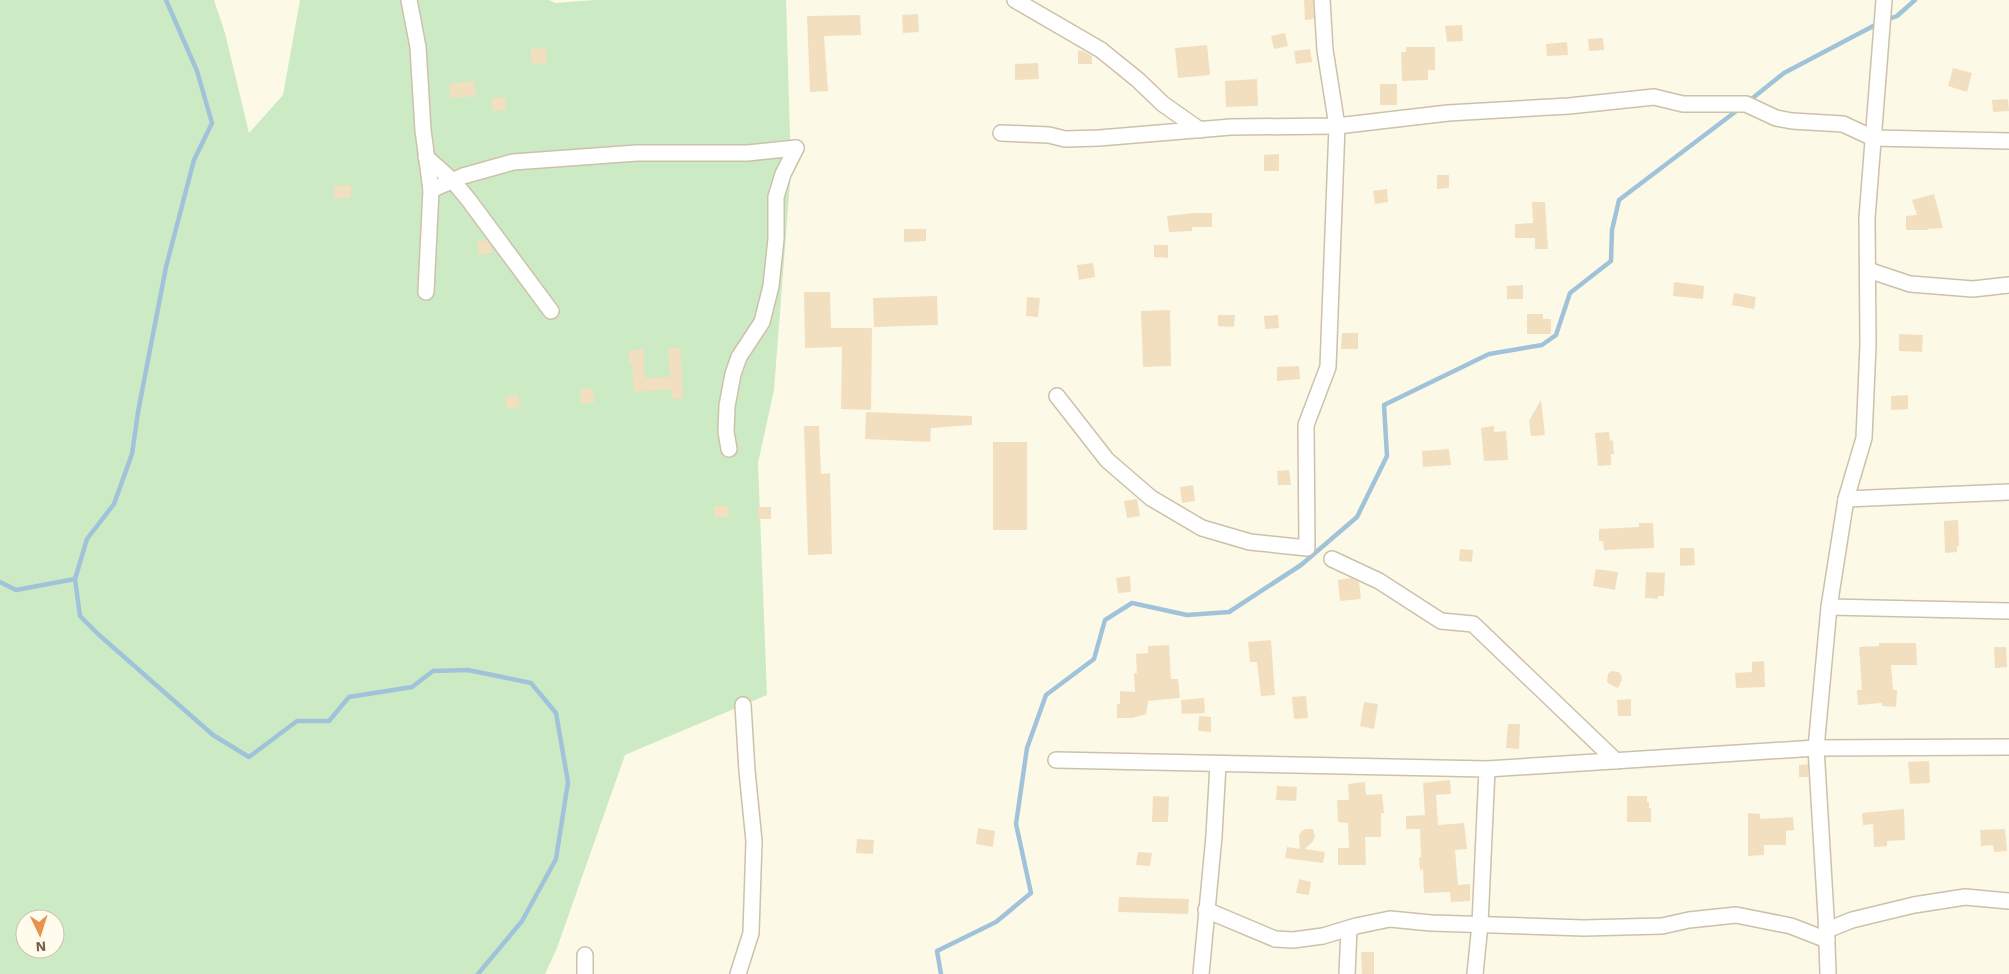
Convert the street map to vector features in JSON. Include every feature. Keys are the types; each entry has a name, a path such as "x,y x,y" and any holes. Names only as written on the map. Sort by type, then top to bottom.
{"street":[{"path":"409,0 418,47 423,130 430,190 426,292"},
{"path":"1015,0 1101,50 1138,80 1163,104 1200,130"},
{"path":"1056,396 1107,460 1151,498 1202,528 1250,542 1307,548 1306,424 1328,367 1337,126 1325,50 1322,0"},
{"path":"1828,974 1816,748 1829,607 1846,499 1864,438 1868,346 1868,218 1884,0"},
{"path":"1001,133 1049,135 1065,138 1099,138 1231,127 1337,126 1448,113 1569,106 1654,97 1683,104 1746,104 1776,118 1792,122 1844,124 1873,138 2009,141"},
{"path":"430,190 513,162 637,153 748,153 796,148 783,174 776,197 776,239 770,286 762,322 739,357 733,374 727,406 726,432 729,449"},
{"path":"426,157 453,181 501,241 551,311"},
{"path":"1868,270 1910,284 1973,289 2009,285"},
{"path":"1846,499 2009,492"},
{"path":"1332,558 1379,581 1441,621 1473,624 1616,761"},
{"path":"1829,607 2009,611"},
{"path":"738,974 752,933 754,841 743,705"},
{"path":"1056,760 1487,769 1816,748 2009,748"},
{"path":"1201,974 1214,836 1218,764"},
{"path":"1475,974 1480,924 1487,769"},
{"path":"1206,910 1275,939 1293,940 1323,936 1390,919 1431,923 1584,928 1662,926 1689,920 1736,916 1827,935 1852,920 1914,905 1965,897 2009,901"},
{"path":"1347,974 1349,928"},
{"path":"585,955 585,974"}],"green space":[{"path":"0,0 214,0 225,33 249,133 283,95 300,0 549,0 555,3 594,0 786,0 791,170 774,390 758,463 767,695 625,755 557,948 545,974 0,974"}],"building":[{"path":"1304,0 1313,0 1314,19 1305,20"},
{"path":"918,14 919,32 903,33 902,15"},
{"path":"860,15 861,35 824,36 828,91 810,92 807,16"},
{"path":"1462,25 1463,41 1447,42 1445,26"},
{"path":"1285,33 1288,46 1274,49 1271,36"},
{"path":"1603,38 1604,50 1589,51 1588,39"},
{"path":"1567,42 1568,55 1547,56 1546,44"},
{"path":"1207,45 1210,75 1178,78 1175,48"},
{"path":"1406,47 1435,47 1435,70 1428,70 1428,80 1402,81 1401,52 1406,52"},
{"path":"545,48 547,63 532,64 531,49"},
{"path":"1310,49 1312,62 1296,64 1294,51"},
{"path":"1078,50 1092,56 1092,64 1078,64"},
{"path":"1038,63 1039,79 1015,80 1015,64"},
{"path":"1953,68 1972,73 1967,92 1948,86"},
{"path":"1257,79 1258,106 1226,107 1225,81"},
{"path":"474,81 476,96 451,98 449,84"},
{"path":"1380,84 1397,84 1397,105 1380,105"},
{"path":"505,97 506,110 493,111 491,98"},
{"path":"2008,99 2009,111 1993,112 1992,100"},
{"path":"1279,154 1279,171 1264,171 1264,155"},
{"path":"1437,175 1449,175 1449,188 1437,189"},
{"path":"351,185 351,198 334,198 334,186"},
{"path":"1387,189 1388,202 1375,204 1373,191"},
{"path":"1934,194 1943,228 1906,230 1906,216 1917,215 1912,200"},
{"path":"1532,202 1545,202 1548,249 1535,249 1535,238 1515,238 1515,224 1533,223"},
{"path":"1212,213 1212,227 1192,227 1192,231 1169,232 1167,216"},
{"path":"904,229 926,229 926,241 904,242"},
{"path":"487,240 491,246 492,253 479,255 477,241"},
{"path":"1154,245 1168,245 1168,258 1154,257"},
{"path":"1093,263 1095,277 1079,280 1077,265"},
{"path":"1674,282 1704,286 1703,299 1673,296"},
{"path":"1523,285 1523,299 1507,299 1507,286"},
{"path":"804,292 830,292 831,328 872,328 871,410 841,409 842,347 805,348"},
{"path":"1734,293 1756,297 1754,309 1732,305"},
{"path":"937,296 938,325 874,327 873,298"},
{"path":"1027,297 1040,298 1038,317 1026,316"},
{"path":"1170,310 1171,366 1143,367 1141,311"},
{"path":"1527,314 1543,314 1543,319 1551,319 1551,334 1527,334"},
{"path":"1218,315 1235,315 1234,327 1218,326"},
{"path":"1278,315 1279,328 1265,329 1264,316"},
{"path":"1342,333 1358,333 1358,349 1341,349"},
{"path":"1899,334 1923,335 1922,352 1899,351"},
{"path":"668,348 680,348 683,398 672,399 671,389 634,392 632,364 630,364 628,351 643,349 645,378 670,377"},
{"path":"1299,366 1300,379 1277,381 1277,367"},
{"path":"593,388 594,403 581,404 580,389"},
{"path":"518,395 520,407 507,409 505,397"},
{"path":"1908,395 1908,409 1891,410 1891,396"},
{"path":"1541,400 1545,435 1531,436 1529,421"},
{"path":"866,412 972,416 972,425 931,428 930,442 865,439"},
{"path":"804,426 819,426 821,474 830,473 832,554 808,555"},
{"path":"1494,426 1494,432 1506,431 1508,460 1484,461 1481,428"},
{"path":"1609,432 1610,441 1613,440 1614,454 1611,454 1611,465 1598,466 1595,433"},
{"path":"993,442 1027,442 1027,530 993,530"},
{"path":"1449,449 1451,465 1423,467 1422,451"},
{"path":"1289,470 1291,485 1278,485 1277,471"},
{"path":"1193,485 1195,501 1182,503 1180,487"},
{"path":"1137,499 1140,516 1127,518 1124,501"},
{"path":"728,505 729,517 715,518 714,506"},
{"path":"758,507 771,507 771,519 758,519"},
{"path":"1958,520 1959,546 1957,546 1957,552 1945,553 1944,521"},
{"path":"1639,523 1653,523 1654,548 1604,550 1603,541 1599,541 1599,529 1639,527"},
{"path":"1680,548 1694,548 1695,565 1680,566"},
{"path":"1460,549 1473,550 1472,562 1459,561"},
{"path":"1596,569 1618,572 1615,590 1593,586"},
{"path":"1646,572 1665,573 1664,596 1658,596 1658,599 1645,598"},
{"path":"1130,576 1131,592 1118,593 1116,578"},
{"path":"1351,578 1359,582 1361,599 1340,601 1338,580"},
{"path":"1271,640 1275,695 1261,696 1257,662 1250,662 1248,642"},
{"path":"1879,643 1916,643 1917,665 1891,665 1893,690 1897,690 1896,707 1882,706 1882,703 1858,705 1857,690 1862,690 1859,647 1879,646"},
{"path":"1169,645 1171,679 1178,679 1180,698 1148,701 1146,714 1132,718 1117,718 1117,704 1120,704 1120,691 1135,692 1136,654 1148,653 1148,646"},
{"path":"1994,647 2006,647 2007,667 1995,668"},
{"path":"1764,661 1765,687 1736,688 1735,673 1752,672 1752,662"},
{"path":"1611,671 1619,672 1621,675 1622,680 1618,688 1607,681 1608,674"},
{"path":"1306,696 1308,718 1294,719 1292,697"},
{"path":"1204,698 1205,713 1182,714 1181,700"},
{"path":"1631,699 1631,716 1618,716 1617,700"},
{"path":"1364,702 1378,704 1374,729 1360,726"},
{"path":"1199,716 1211,717 1211,732 1198,731"},
{"path":"1508,724 1520,724 1519,749 1506,748"},
{"path":"1929,761 1930,783 1910,784 1908,762"},
{"path":"1808,764 1808,777 1799,777 1799,765"},
{"path":"1450,780 1451,794 1436,795 1438,825 1464,823 1467,849 1455,850 1458,885 1470,884 1470,901 1451,902 1450,892 1424,893 1423,869 1420,870 1419,857 1421,857 1420,829 1406,829 1406,816 1425,815 1423,783"},
{"path":"1365,782 1366,795 1382,794 1384,813 1381,813 1381,837 1365,837 1366,865 1338,865 1338,848 1349,848 1348,823 1338,822 1337,800 1349,800 1348,784"},
{"path":"1277,786 1297,787 1296,801 1276,800"},
{"path":"1153,796 1169,797 1168,822 1152,822"},
{"path":"1627,796 1647,796 1649,808 1651,808 1651,822 1627,822"},
{"path":"1904,809 1905,840 1887,841 1887,846 1874,847 1873,824 1863,825 1862,813"},
{"path":"1748,813 1760,814 1760,819 1793,817 1794,830 1786,831 1786,845 1764,845 1764,855 1748,856"},
{"path":"978,828 995,831 993,847 976,844"},
{"path":"1306,829 1313,829 1315,836 1305,849 1325,852 1323,863 1285,858 1287,847 1300,849 1299,835"},
{"path":"2005,829 2007,851 1994,852 1993,845 1981,846 1980,830"},
{"path":"857,839 874,840 873,854 856,853"},
{"path":"1138,852 1152,853 1150,866 1136,865"},
{"path":"1299,879 1311,882 1309,895 1296,893"},
{"path":"1119,897 1189,899 1188,914 1118,912"},
{"path":"1361,952 1374,952 1374,974 1362,974"}],"waterway":[{"path":"166,0 197,71 212,123 194,160 166,267 138,412 132,454 114,504 87,539 75,579 80,616 213,735 249,757 297,721 329,721 349,697 412,687 433,671 468,670 531,683 556,713 568,782 556,859 522,921 478,974"},
{"path":"1886,20 1897,16 1915,0"},
{"path":"1749,101 1784,73 1879,23"},
{"path":"941,974 937,951 996,922 1031,893 1016,824 1027,748 1046,695 1094,659 1105,620 1132,603 1187,615 1229,612 1301,565 1357,517 1387,456 1384,405 1489,354 1542,345 1556,335 1570,293 1611,261 1612,230 1619,200 1739,109"},
{"path":"0,582 16,590 75,579"}]}
